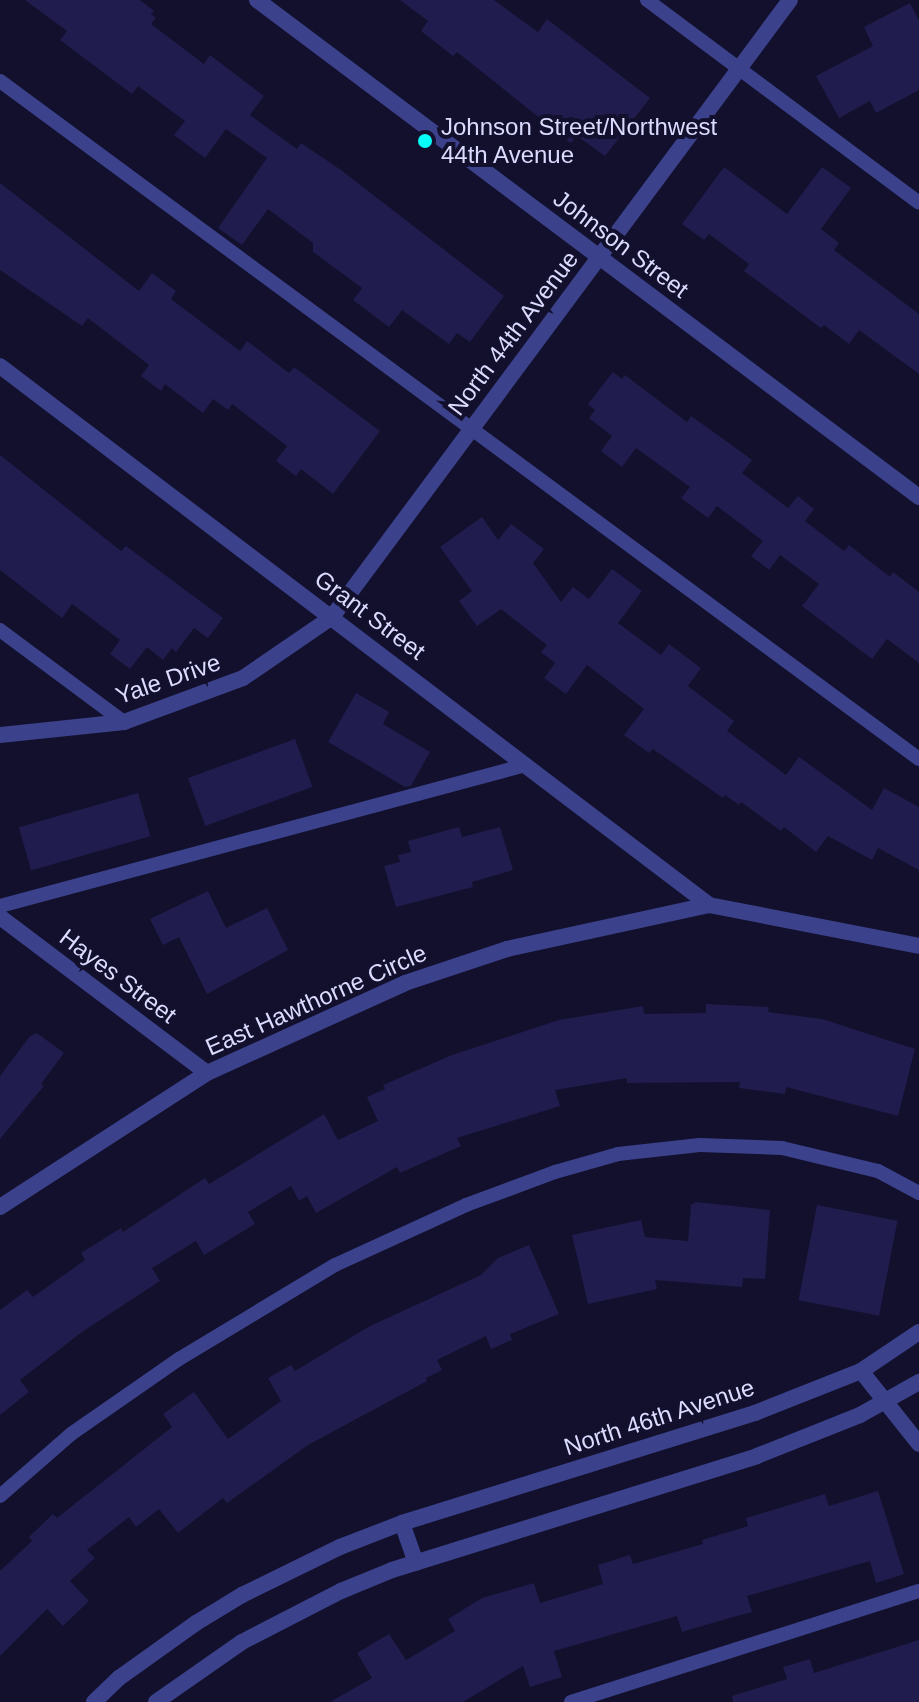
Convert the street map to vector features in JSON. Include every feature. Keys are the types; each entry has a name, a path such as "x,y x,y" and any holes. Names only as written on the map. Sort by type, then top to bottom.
{"street":[{"name":"Johnson Street","path":"257,0 919,497"},
{"name":"North 44th Avenue","path":"332,617 790,0"},
{"name":"Grant Street","path":"0,366 709,905"},
{"name":"Yale Drive","path":"0,735 124,722 243,678 332,617"},
{"name":"East Hawthorne Circle","path":"3,1200 207,1073 419,978 507,949 709,905 919,946"},
{"name":"Hayes Street","path":"0,917 207,1073"},
{"name":"North 46th Avenue","path":"94,1702 150,1654 242,1595 340,1547 402,1523 755,1413 861,1371 919,1332"},
{"path":"861,1371 919,1444"},
{"path":"156,1702 199,1670 292,1614 416,1563 757,1456 887,1402 919,1382"},
{"path":"402,1523 416,1563"}],"lane":[{"path":"647,0 919,203"},
{"path":"0,81 470,431 919,759"},
{"path":"0,630 124,722"},
{"path":"0,906 526,765"},
{"path":"0,1496 71,1434 179,1359 335,1265 466,1205 555,1172 618,1154 700,1145 782,1148 878,1171 919,1193"},
{"path":"571,1702 919,1591"}],"building":[{"path":"25,0 140,0 154,11 151,14 156,18 151,24 204,64 210,55 264,96 250,115 297,149 301,143 341,170 504,296 470,342 457,333 449,344 402,310 389,327 353,300 362,288 313,252 313,243 268,209 242,245 218,228 267,158 226,129 205,158 174,135 185,121 138,86 132,94 60,40 67,31"},
{"path":"400,0 494,0 538,32 547,19 650,98 605,156 577,136 571,143 457,52 453,56 421,31 428,21"},
{"path":"910,3 919,20 919,90 876,113 870,101 839,118 816,76 873,46 864,27"},
{"path":"724,167 787,214 822,167 851,188 821,229 839,243 834,250 919,314 919,374 859,330 849,344 824,325 821,328 744,271 749,264 709,234 704,240 682,224"},
{"path":"0,183 139,291 152,273 176,291 171,299 240,351 247,341 289,373 294,367 380,431 333,494 301,469 296,476 276,461 287,446 232,404 228,410 213,399 203,413 165,384 161,391 141,376 149,365 88,318 82,326 0,270"},
{"path":"613,372 622,379 625,375 687,422 691,416 752,460 742,473 788,508 798,496 814,509 805,521 844,551 849,545 890,577 893,572 919,592 919,663 887,639 872,659 802,606 819,584 780,555 769,570 751,556 763,541 717,506 708,518 681,498 690,487 636,448 622,467 601,451 612,436 589,418 595,410 588,404"},
{"path":"0,455 121,551 126,546 223,618 208,638 194,628 176,652 172,648 163,660 147,647 130,669 110,654 120,640 72,604 62,618 0,570"},
{"path":"482,517 498,540 511,524 544,549 533,563 561,602 573,587 589,599 612,569 642,591 618,623 661,655 669,644 701,668 688,686 734,721 727,731 786,775 799,757 872,810 884,788 919,807 919,870 878,848 872,860 828,836 816,852 784,827 781,831 741,802 739,805 725,795 723,798 653,749 649,753 624,735 644,709 587,665 566,694 544,678 555,663 541,652 547,645 501,609 477,626 459,601 472,591 440,547"},
{"path":"356,693 389,712 383,724 430,752 411,786 405,787 328,742"},
{"path":"295,739 312,787 205,826 188,778"},
{"path":"138,793 150,836 31,870 19,827"},
{"path":"459,827 462,837 500,827 513,870 472,882 473,887 396,907 384,866 400,862 398,855 411,852 408,841"},
{"path":"208,891 226,928 267,908 288,950 207,994 179,937 163,945 150,919"},
{"path":"706,1004 769,1007 768,1012 822,1019 915,1049 898,1116 786,1087 785,1094 739,1088 740,1082 627,1083 627,1078 555,1090 560,1106 457,1138 461,1146 400,1173 397,1167 316,1213 307,1196 299,1201 291,1186 248,1212 255,1224 204,1255 196,1241 152,1268 160,1281 82,1332 20,1380 29,1392 0,1415 0,1310 27,1290 33,1297 85,1260 81,1253 121,1228 123,1232 205,1178 209,1184 324,1114 338,1140 378,1121 367,1097 385,1089 383,1085 452,1055 559,1020 643,1006 644,1014 706,1013"},
{"path":"37,1033 64,1053 41,1084 44,1086 0,1139 0,1076 30,1036"},
{"path":"696,1202 770,1210 765,1279 743,1278 742,1287 655,1280 657,1289 588,1304 572,1235 641,1220 645,1237 688,1241 691,1205"},
{"path":"817,1205 897,1221 879,1316 798,1300"},
{"path":"529,1245 559,1314 510,1334 512,1340 491,1349 486,1336 437,1360 442,1370 426,1378 427,1381 308,1445 227,1503 223,1498 178,1533 159,1509 136,1527 129,1517 87,1550 95,1558 70,1581 89,1601 63,1626 47,1609 0,1656 0,1571 32,1541 29,1537 53,1514 57,1518 172,1427 163,1414 194,1392 228,1439 281,1401 268,1378 291,1365 295,1371 368,1327 481,1275 498,1258"},
{"path":"878,1491 904,1574 876,1583 870,1561 747,1596 752,1612 682,1632 677,1616 554,1651 562,1677 530,1687 523,1666 463,1702 330,1702 372,1678 357,1653 389,1634 406,1660 455,1631 448,1619 482,1598 534,1583 540,1603 603,1584 598,1565 630,1555 633,1564 703,1544 702,1540 748,1526 746,1518 825,1494 829,1506"},
{"path":"919,1640 919,1702 733,1702 732,1696 787,1679 783,1667 810,1659 814,1673"}],"place":[{"name":"Johnson Street/Northwest 44th Avenue","path":"425,141"}]}
